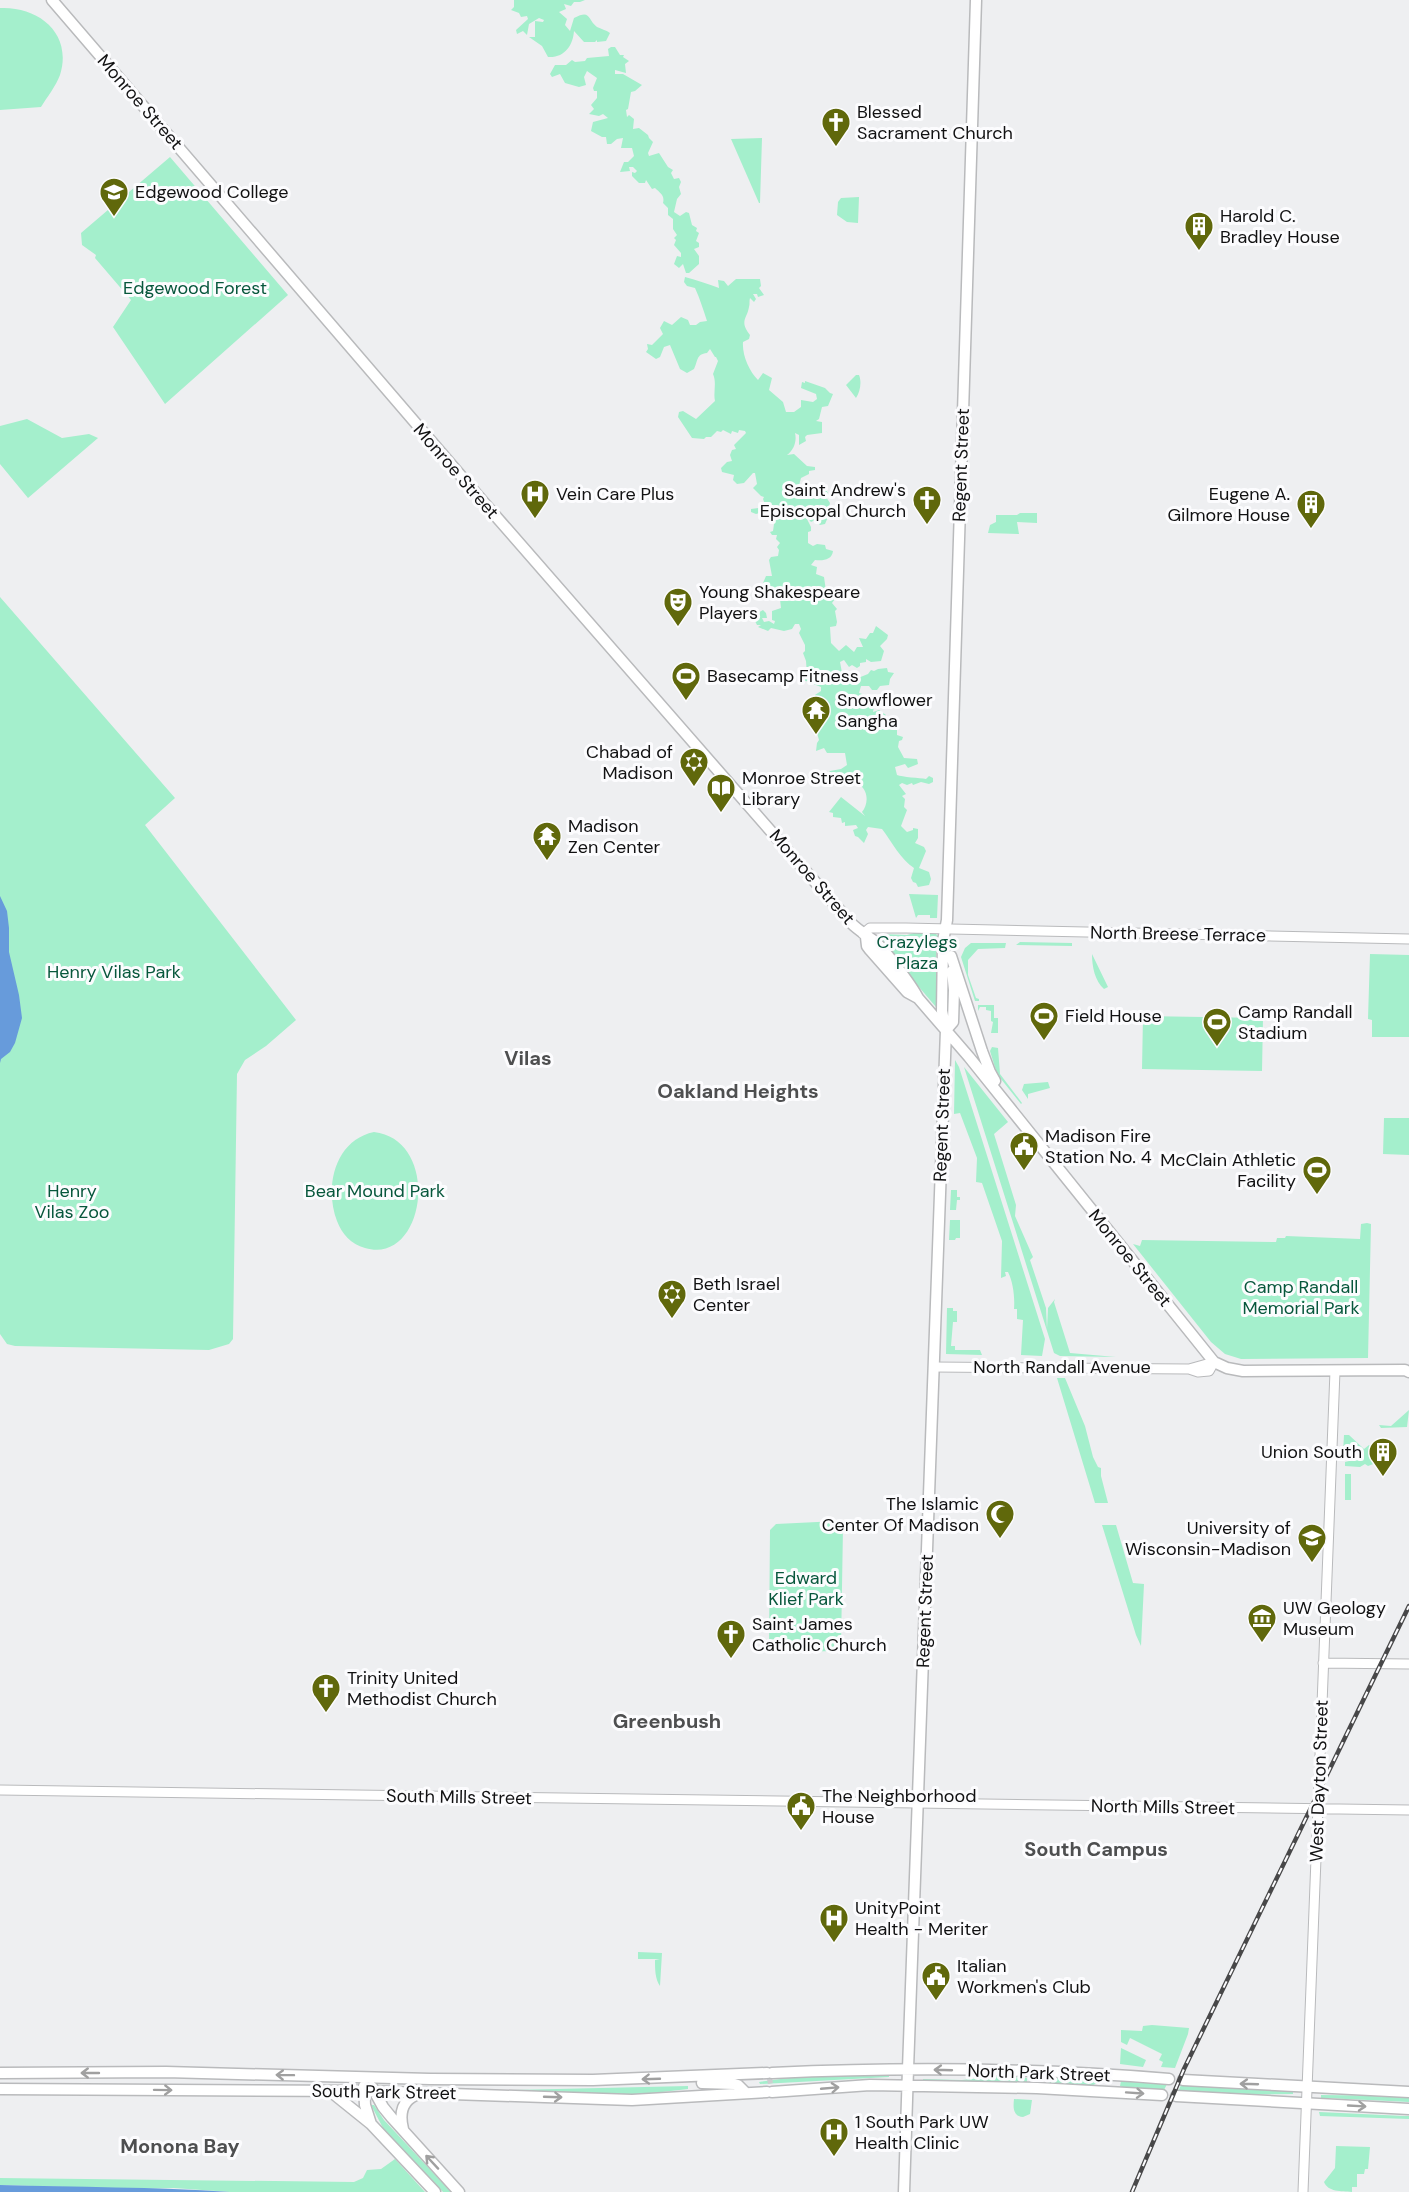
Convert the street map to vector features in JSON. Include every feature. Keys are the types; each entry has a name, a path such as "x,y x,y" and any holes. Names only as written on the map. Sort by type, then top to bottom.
{"main road":[{"name":"Monroe Street","path":"52,0 556,586 850,922 864,936 873,940 900,971 913,987 918,998 1015,1114 1214,1362 1234,1370 1335,1371"},
{"name":"Regent Street","path":"904,2192 934,1366 945,1030 942,1011 943,965 946,930 976,0"},
{"name":"Regent Street","path":"945,1030 953,1022 954,1001 950,941 946,930"},
{"path":"951,956 990,1072 1006,1094 1015,1114"},
{"path":"943,965 950,994 964,1013 969,1028 972,1042 969,1058"},
{"path":"1335,1371 1408,1370"},
{"path":"746,2093 748,2083 754,2080 769,2076 792,2075 799,2071 908,2069"},
{"name":"North Park Street","path":"908,2069 1169,2079"},
{"name":"South Park Street","path":"0,2073 166,2073 594,2080 769,2076"},
{"path":"364,2077 370,2091 383,2107 459,2192"},
{"path":"672,2078 691,2083 734,2084 746,2093"},
{"path":"1184,2080 1409,2092"},
{"name":"South Park Street","path":"0,2089 370,2091 632,2100 870,2085 908,2086"},
{"name":"North Park Street","path":"908,2086 1037,2088 1162,2095"},
{"path":"330,2091 371,2124 435,2192"},
{"path":"370,2091 371,2124"},
{"path":"404,2132 401,2119 404,2105 412,2097 425,2093"},
{"path":"1176,2096 1409,2109"}],"street":[{"name":"North Breese Terrace","path":"864,936 870,928 1409,939"},
{"name":"North Randall Avenue","path":"934,1366 1189,1369 1214,1362"},
{"name":"West Dayton Street","path":"1303,2192 1335,1371"},
{"path":"1323,1663 1409,1664"},
{"name":"South Mills Street","path":"0,1790 918,1804"},
{"name":"North Mills Street","path":"918,1804 1409,1810"}],"green space":[{"path":"514,0 585,0 574,2 571,6 564,4 566,9 559,12 567,19 565,25 570,31 574,18 583,14 588,16 597,27 610,33 606,41 584,42 574,31 567,50 554,57 548,57 542,46 529,37 535,37 535,21 543,22 544,20 539,18 529,24 527,35 523,31 517,34 516,30 528,19 527,16 521,17 519,13 511,10 514,7"},
{"path":"0,8 27,12 39,17 57,35 63,60 60,75 41,107 0,110"},
{"path":"615,47 620,55 624,55 623,57 629,61 625,64 626,73 615,70 615,74 623,74 642,85 631,92 626,110 627,117 629,115 634,119 633,129 639,128 653,142 649,156 659,153 668,167 673,170 671,173 674,179 679,178 681,194 677,199 674,212 680,216 686,212 689,213 692,225 699,233 696,241 699,247 694,249 699,256 699,264 689,273 686,273 683,264 679,268 674,264 677,256 681,257 681,253 674,245 676,240 674,238 677,235 673,229 673,219 668,215 668,208 663,203 662,194 655,188 652,189 646,180 645,183 639,183 632,176 632,172 637,171 633,167 629,167 630,171 620,172 624,162 628,162 634,156 632,148 621,148 623,138 607,144 606,137 591,131 593,122 608,118 603,114 599,116 589,114 594,109 591,105 597,98 597,91 593,88 597,78 587,71 584,77 586,85 579,87 565,83 560,74 552,77 550,74 555,65 566,65 572,60 585,61 587,58 609,56 608,49"},
{"path":"762,138 760,203 759,203 731,139"},
{"name":"Edgewood Forest","path":"170,157 288,295 165,404 113,327 131,300 95,258 96,255 82,245 81,233"},
{"path":"859,197 858,223 847,222 837,215 838,202 841,198"},
{"path":"685,277 719,288 718,280 724,281 728,286 736,279 760,279 759,288 764,295 758,297 757,294 753,294 756,299 754,302 750,298 744,323 750,335 749,339 743,342 744,352 752,372 758,380 763,373 772,378 769,390 783,402 786,412 794,412 801,407 801,400 813,402 817,399 816,394 801,388 802,382 825,388 833,394 828,406 822,407 819,419 816,421 822,422 822,433 807,435 806,441 799,445 799,435 795,433 794,445 787,455 794,454 807,466 815,467 815,470 809,471 809,474 801,478 798,489 801,495 805,495 810,490 814,492 819,486 824,487 828,493 826,497 830,503 829,507 835,512 833,516 828,517 825,524 820,525 815,520 811,522 805,515 811,527 811,531 808,532 808,543 813,546 825,545 826,549 833,551 829,558 815,560 811,565 817,567 816,574 824,577 826,591 835,599 832,603 837,609 835,611 837,622 836,626 830,627 831,643 839,651 846,645 854,652 857,647 863,647 859,638 866,639 870,633 873,633 876,626 888,635 880,646 884,651 881,661 871,662 866,659 866,662 860,663 857,668 852,665 849,667 844,660 840,662 843,678 858,678 868,674 871,670 887,668 888,672 894,673 889,685 880,686 877,690 872,690 869,686 861,686 859,693 869,696 875,702 873,712 879,710 886,715 886,720 897,721 897,735 903,737 898,747 904,758 917,759 918,764 908,768 905,764 895,767 897,775 933,778 933,782 929,784 921,782 913,785 902,783 899,785 906,794 902,796 905,799 904,807 907,810 901,826 907,832 913,828 918,829 918,838 915,843 924,847 926,851 919,868 929,872 931,879 929,885 918,887 913,882 911,878 914,868 901,856 882,829 868,827 864,843 855,836 853,830 858,828 856,825 845,826 841,818 833,817 833,813 829,812 841,797 865,816 862,812 866,795 860,785 862,779 851,773 846,780 830,784 827,782 826,776 830,771 847,765 845,753 827,753 824,748 816,751 819,740 815,726 822,713 813,700 816,699 815,695 821,691 821,687 801,679 800,676 807,675 803,653 805,645 799,633 801,629 799,624 784,631 771,628 768,631 758,627 761,625 757,625 755,621 756,614 763,610 767,618 762,618 764,622 769,621 774,624 772,611 781,608 780,599 785,600 786,597 782,589 769,588 763,583 766,576 772,576 769,560 771,557 778,556 777,547 780,543 776,539 777,535 772,535 770,532 773,531 774,524 771,514 751,512 751,509 766,507 764,497 753,488 757,484 755,473 744,483 737,484 733,480 734,475 722,472 721,468 727,462 732,461 730,455 732,450 736,449 734,445 746,433 739,430 738,433 732,431 731,434 723,430 704,439 692,438 678,417 679,412 683,411 696,419 715,401 713,374 718,361 710,349 699,356 694,369 687,373 680,369 670,345 664,347 660,357 656,359 646,352 647,344 652,345 663,334 660,328 664,321 672,325 681,317 688,320 690,325 696,325 707,321 695,288 687,286 684,282"},
{"path":"856,375 859,375 860,384 856,398 846,385"},
{"path":"27,419 62,438 89,434 98,438 28,498 0,464 0,426"},
{"path":"1037,513 1037,523 1017,522 1019,534 988,533 990,525 996,522 996,515"},
{"name":"Henry Vilas Park","path":"0,597 175,798 145,825 296,1020 266,1046 245,1060 237,1074 233,1339 229,1344 209,1350 15,1346 7,1344 0,1334"},
{"path":"909,894 938,895 937,918 930,918 930,915 918,915 916,918"},
{"name":"Crazylegs Plaza","path":"935,933 939,937 936,956 936,974 939,981 938,1006 936,1007 878,939 881,934"},
{"path":"1020,942 1072,943 1072,946 1016,945"},
{"path":"971,943 1006,943 1005,948 978,949 968,960 968,975 979,1001 975,1001 961,957 965,948"},
{"path":"1092,954 1108,987 1104,989 1098,982"},
{"path":"1370,954 1409,955 1409,1037 1372,1037 1372,1020 1368,1019"},
{"path":"978,1005 994,1005 994,1018 998,1018 998,1033 991,1033 993,1022 991,1011 986,1010 986,1007 980,1007 978,1011"},
{"path":"1143,1016 1263,1018 1262,1071 1142,1069"},
{"path":"992,1047 998,1048 1000,1074 1021,1104 997,1074 990,1051"},
{"path":"955,1060 1045,1339 1042,1356 1021,1355 1023,1320 1017,1319 1017,1309 1014,1309 1013,1290 1008,1272 1005,1272 1006,1276 1001,1278 1002,1241 982,1183 976,1182 977,1158 960,1113 954,1114"},
{"path":"964,1067 1008,1122 994,1134 1016,1205 1015,1216 1033,1257 1030,1260 1046,1308 1047,1329 1048,1308 1055,1299 1070,1353 1116,1357 1060,1356 1054,1353"},
{"path":"1048,1082 1050,1088 1028,1094 1028,1099 1022,1090 1024,1084"},
{"path":"1384,1118 1409,1118 1409,1155 1383,1154"},
{"name":"Bear Mound Park","path":"374,1132 396,1140 410,1156 417,1177 418,1200 413,1221 402,1239 386,1249 365,1248 355,1244 342,1230 333,1208 333,1180 342,1155 350,1144"},
{"path":"951,1190 957,1190 957,1197 960,1197 960,1200 957,1200 956,1210 950,1210"},
{"path":"950,1220 960,1220 960,1238 955,1240 949,1240"},
{"name":"Camp Randall Memorial Park","path":"1361,1224 1371,1224 1368,1358 1241,1359 1225,1354 1211,1342 1133,1244 1140,1246 1142,1240 1276,1242 1277,1238 1286,1236 1360,1239"},
{"path":"947,1308 957,1311 957,1322 953,1322 951,1346 955,1346 955,1350 980,1350 982,1355 946,1354"},
{"path":"1057,1378 1065,1378 1085,1426 1093,1457 1098,1467 1101,1468 1108,1503 1095,1503"},
{"path":"1409,1410 1407,1427 1381,1428 1379,1425 1391,1426"},
{"path":"1344,1435 1349,1435 1364,1449 1369,1445 1385,1458 1377,1465 1376,1463 1360,1467 1345,1466 1345,1462 1349,1461 1349,1453 1343,1453"},
{"path":"1345,1474 1351,1474 1351,1500 1345,1500"},
{"name":"Edward Klief Park","path":"838,1521 843,1527 841,1647 839,1651 775,1652 769,1647 770,1530 776,1524"},
{"path":"1102,1525 1116,1525 1133,1583 1144,1584 1141,1646 1136,1635"},
{"path":"638,1952 662,1953 660,1986 656,1977 655,1960 660,1959 638,1959"},
{"path":"1143,2026 1189,2028 1175,2068 1161,2067 1163,2062 1159,2060 1162,2054 1130,2038 1127,2045 1121,2042 1121,2030 1142,2031"},
{"path":"1121,2048 1146,2060 1143,2067 1120,2064"},
{"path":"889,2074 889,2077 760,2084 759,2082 803,2076"},
{"path":"1001,2076 1027,2078 1027,2082 923,2081 923,2079 962,2080"},
{"path":"1057,2078 1102,2079 1102,2081 1091,2086 1048,2084 1048,2080"},
{"path":"1121,2081 1167,2084 1164,2090 1125,2088 1120,2086"},
{"path":"1181,2085 1293,2091 1293,2094 1227,2095 1178,2092"},
{"path":"688,2086 688,2089 636,2095 513,2092 513,2090"},
{"path":"1321,2095 1409,2096 1409,2102 1321,2098"},
{"path":"1014,2099 1032,2100 1030,2114 1023,2117 1017,2115"},
{"path":"371,2105 374,2105 384,2120 451,2192 443,2192 383,2128"},
{"path":"1319,2112 1409,2116 1409,2119 1320,2116"},
{"path":"1336,2146 1370,2147 1368,2169 1365,2169 1364,2174 1357,2174 1357,2187 1352,2187 1352,2192 1329,2188 1324,2182 1335,2168"},
{"path":"395,2159 425,2192 230,2192 174,2188 0,2185 0,2178 354,2182 363,2178 367,2170 381,2169"}],"water":[{"path":"0,896 7,911 9,952 22,1018 15,1043 0,1063"},
{"path":"0,2185 144,2188 230,2192 0,2192"}],"tunnel":[{"path":"767,2079 772,2078"}],"railway":[{"path":"1132,2192 1184,2069 1409,1606"}],"place":[{"name":"Blessed Sacrament Church","path":"836,148"},
{"name":"Edgewood College","path":"114,218"},
{"name":"Harold C. Bradley House","path":"1199,252"},
{"name":"Vein Care Plus","path":"535,520"},
{"name":"Saint Andrew's Episcopal Church","path":"927,526"},
{"name":"Eugene A. Gilmore House","path":"1311,530"},
{"name":"Young Shakespeare Players","path":"678,628"},
{"name":"Basecamp Fitness","path":"686,702"},
{"name":"Snowflower Sangha","path":"816,736"},
{"name":"Chabad of Madison","path":"694,788"},
{"name":"Monroe Street Library","path":"721,814"},
{"name":"Madison Zen Center","path":"547,862"},
{"name":"Field House","path":"1044,1042"},
{"name":"Camp Randall Stadium","path":"1217,1048"},
{"name":"Madison Fire Station No. 4","path":"1024,1172"},
{"name":"McClain Athletic Facility","path":"1317,1196"},
{"name":"Beth Israel Center","path":"672,1320"},
{"name":"Union South","path":"1383,1478"},
{"name":"The Islamic Center Of Madison","path":"1000,1540"},
{"name":"University of Wisconsin-Madison","path":"1312,1564"},
{"name":"UW Geology Museum","path":"1262,1644"},
{"name":"Saint James Catholic Church","path":"731,1660"},
{"name":"Trinity United Methodist Church","path":"326,1714"},
{"name":"The Neighborhood House","path":"801,1832"},
{"name":"UnityPoint Health - Meriter","path":"834,1944"},
{"name":"Italian Workmen's Club","path":"936,2002"},
{"name":"1 South Park UW Health Clinic","path":"834,2158"}],"district":[{"name":"Vilas","path":"528,1058"},
{"name":"Oakland Heights","path":"738,1091"},
{"name":"Greenbush","path":"667,1721"},
{"name":"South Campus","path":"1096,1849"},
{"name":"Monona Bay","path":"180,2146"}],"park label":[{"name":"Henry Vilas Zoo","path":"72,1201"}]}
